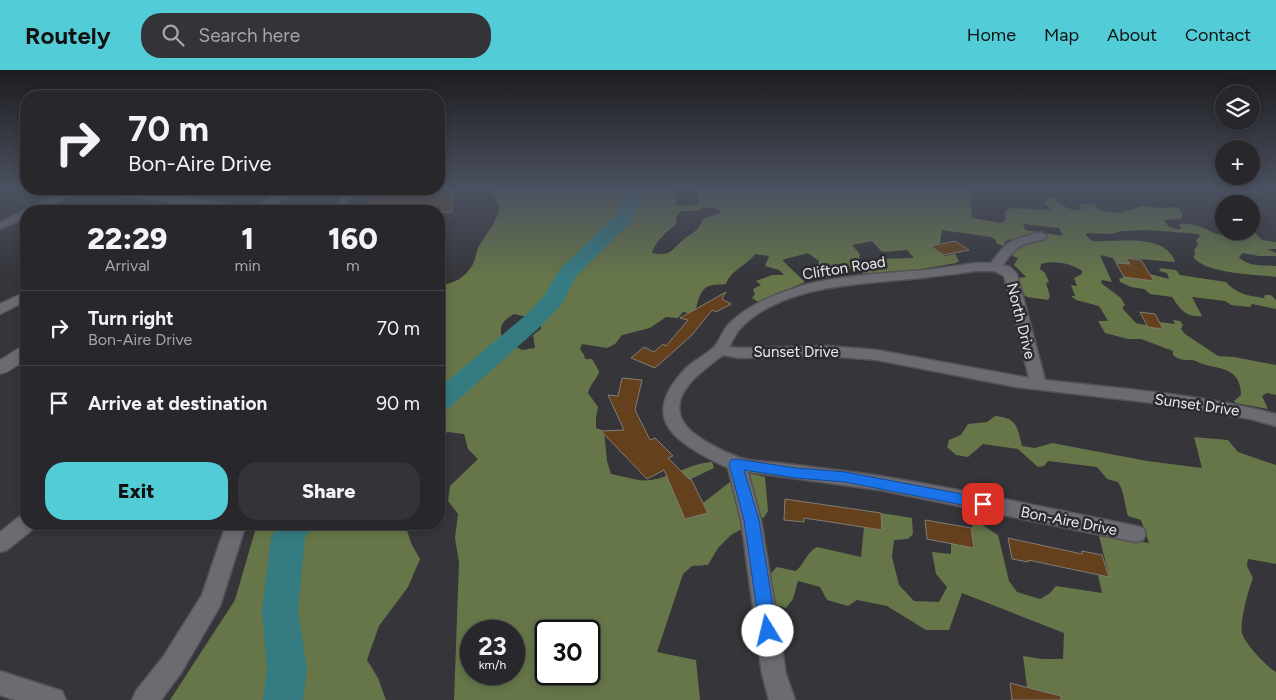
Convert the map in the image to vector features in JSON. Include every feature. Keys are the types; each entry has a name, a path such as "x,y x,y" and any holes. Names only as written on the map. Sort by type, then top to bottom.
{"street":[{"path":"0,226 14,219"},
{"path":"995,267 1016,243 1041,236"},
{"name":"Clifton Road","path":"720,350 733,328 757,309 801,290 854,280 975,267 995,267"},
{"name":"North Drive","path":"995,267 1005,270 1010,274 1038,384"},
{"path":"0,310 20,299"},
{"path":"720,350 693,370 674,393 671,405 672,415 677,427 689,438 705,449 736,464 752,520 774,674 782,700"},
{"name":"Sunset Drive","path":"720,350 739,353 827,351 877,355 979,376 1162,399 1250,413 1276,420"},
{"path":"0,368 20,356"},
{"name":"Bon-Aire Drive","path":"736,464 880,483 1136,534"},
{"path":"0,544 20,528"},
{"path":"145,700 172,665 212,600 234,530"},
{"path":"0,683 53,700"}],"green space":[{"path":"495,219 677,219 676,224 659,241 652,253 664,254 671,251 695,231 703,219 981,219 1001,223 1006,219 1174,219 1164,220 1171,228 1176,229 1181,229 1179,224 1201,227 1215,234 1215,240 1260,240 1260,238 1276,242 1276,249 1267,249 1276,253 1276,256 1259,256 1243,253 1239,257 1251,264 1276,266 1276,277 1219,270 1199,263 1193,257 1195,255 1194,250 1198,244 1196,240 1200,236 1198,234 1149,230 1121,231 1112,234 1086,233 1092,241 1139,241 1161,246 1170,253 1175,262 1127,258 1130,265 1116,263 1113,258 1100,255 1112,282 1102,280 1101,283 1121,298 1125,305 1122,308 1136,323 1163,329 1160,322 1175,324 1173,320 1180,321 1183,325 1181,329 1185,334 1218,356 1276,365 1276,395 1267,393 1262,396 1268,409 1236,403 1234,401 1241,395 1240,387 1231,372 1195,361 1179,359 1173,355 1173,351 1141,339 1128,339 1105,333 1098,321 1108,321 1099,306 1076,300 1071,296 1075,296 1071,285 1077,286 1074,278 1082,274 1082,271 1068,264 1056,262 1041,264 1040,269 1045,273 1049,282 1046,283 1050,296 1048,300 1027,297 1024,295 1019,278 1026,277 1014,265 1018,258 1013,256 1012,252 1021,244 1011,239 1006,241 1003,246 996,243 996,240 991,237 942,230 940,243 931,247 945,256 955,254 959,261 956,263 916,270 863,275 863,271 875,264 878,259 914,258 907,250 882,252 872,241 852,245 860,254 858,263 847,272 838,271 832,277 827,278 819,277 817,273 819,261 808,253 782,260 805,282 758,302 752,298 755,294 753,289 761,285 756,281 772,275 784,275 779,270 765,266 769,256 755,254 731,275 726,284 711,285 705,288 700,295 693,314 683,312 678,318 666,317 650,328 622,335 615,344 607,348 582,344 580,349 585,359 592,359 599,371 588,393 598,407 596,428 604,431 607,461 611,474 636,480 651,480 712,462 714,468 691,479 670,483 685,519 707,513 703,503 730,482 748,473 765,477 768,511 764,517 731,535 718,548 708,565 692,566 683,574 657,652 696,660 700,700 454,700 459,563 455,538 458,514 448,501 450,486 478,459 468,449 464,434 445,433 445,284 459,279 466,273 473,264 478,248","holes":["1023,224 1059,228 1063,236 1025,230","514,314 540,320 541,329 533,335 535,348 522,350 502,339 502,324"]},
{"path":"1161,268 1176,270 1180,275 1226,282 1238,292 1248,295 1264,298 1265,295 1271,295 1276,300 1276,309 1252,304 1250,307 1231,305 1225,301 1192,297 1202,316 1192,316 1181,309 1172,297 1150,294 1144,289 1131,287 1120,282 1119,279 1124,277 1154,281 1150,274 1169,279 1167,273 1159,271"},
{"path":"995,416 1008,419 1015,424 1022,446 1035,448 1052,443 1147,461 1202,468 1194,437 1228,440 1238,452 1276,465 1276,564 1248,559 1247,566 1253,578 1242,621 1242,633 1252,649 1276,672 1276,700 1047,700 1045,692 1027,687 1023,656 1042,659 1063,659 1064,633 962,593 949,630 926,630 887,606 857,600 848,606 827,600 820,587 798,581 793,599 786,608 773,604 767,577 777,567 796,571 810,552 817,547 861,557 864,527 882,530 881,513 912,518 913,534 908,539 894,540 892,557 899,585 914,601 939,602 947,587 936,574 932,552 951,554 951,543 974,548 971,528 976,521 998,535 1009,581 1017,592 1040,599 1050,593 1056,586 1102,593 1098,575 1109,576 1099,536 1149,543 1141,520 1128,516 1118,482 1107,479 1097,467 1048,461 1044,466 1038,467 1018,449 983,444 968,457 956,455 947,447 949,440 961,435 968,424 987,422"},
{"path":"255,530 407,530 411,543 420,559 408,587 379,626 367,660 378,678 386,700 170,700 235,600"}],"building":[{"path":"955,241 969,250 944,255 930,246"},
{"path":"1126,258 1141,260 1154,281 1124,277 1116,263 1130,264"},
{"path":"726,292 722,299 731,304 716,312 712,310 692,335 655,368 631,358 644,347 654,352 663,344 666,346 688,320 680,318"},
{"path":"1140,312 1155,314 1163,329 1148,327"},
{"path":"622,378 642,380 635,410 650,440 655,438 673,456 668,458 691,479 708,513 685,519 664,470 647,479 601,431 624,430 608,395 618,396"},
{"path":"785,499 881,513 882,530 804,518 804,522 784,520"},
{"path":"925,520 971,528 974,548 927,539"},
{"path":"1008,538 1082,554 1082,551 1102,555 1109,577 1028,560 1028,562 1012,559"},
{"path":"1010,683 1061,696 1061,700 1012,700"}],"waterway":[{"path":"445,397 534,320 554,299 567,273 623,219"},
{"path":"283,700 287,669 280,610 288,538 293,530"}],"route":[{"path":"768,631 752,520 736,464 796,473 845,477 983,504"}]}
